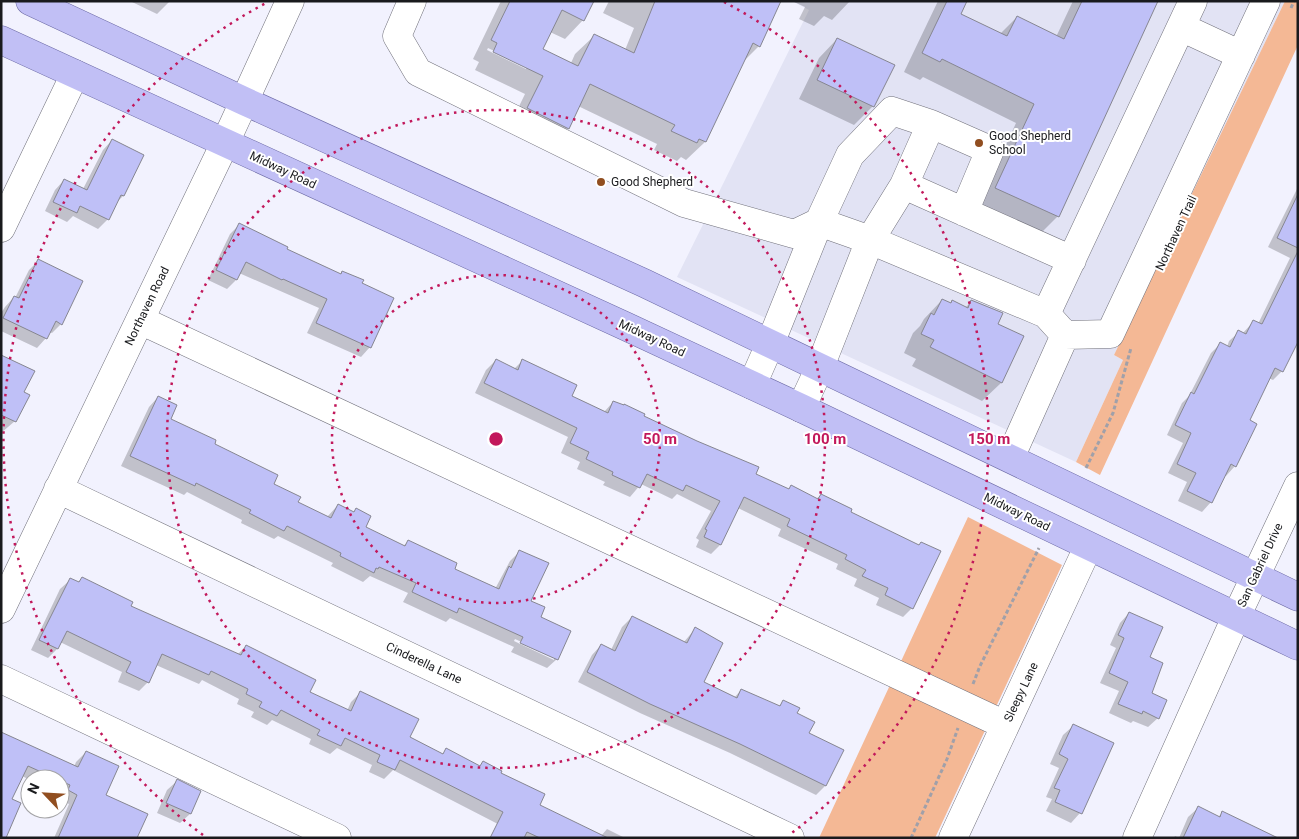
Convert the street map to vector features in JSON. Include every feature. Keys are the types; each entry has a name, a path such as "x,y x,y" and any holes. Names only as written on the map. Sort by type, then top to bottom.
{"main road":[{"path":"30,1 244,101 644,282 1298,597"},
{"name":"Midway Road","path":"1,40 752,385 1298,646"}],"street":[{"name":"Northaven Road","path":"1,609 225,143 290,1"},
{"path":"412,1 396,36 418,72 684,203 794,234 819,222 870,240 1046,314 1065,335 1110,334 1241,55 1278,6"},
{"path":"1046,314 1193,1"},
{"path":"1181,27 1241,55"},
{"path":"1,228 75,74"},
{"path":"752,385 819,222 850,155 892,111 932,124 990,150 964,212"},
{"path":"801,408 820,367 870,240 904,185 932,124"},
{"path":"904,185 1072,260"},
{"path":"140,320 1005,725"},
{"path":"1010,458 1065,335"},
{"name":"San Gabriel Drive","path":"1137,838 1236,617 1298,486"},
{"name":"Cinderella Lane","path":"58,489 790,838"},
{"name":"Sleepy Lane","path":"953,838 1088,547"},
{"path":"1,679 338,838"}],"path":[{"path":"1278,6 1294,1"},
{"path":"1083,475 1113,413 1132,348"}],"shaded area":[{"name":"Good Shepherd School","path":"792,1 1285,1 1114,355 1123,360 1076,462 677,277 809,10"},
{"path":"1285,1 1298,1 1298,45 1100,475 1076,462 1123,360 1114,355"},
{"path":"968,517 1062,565 935,838 819,838"}],"building":[{"path":"510,1 594,1 584,21 562,10 543,49 578,66 594,34 634,53 655,1 781,1 760,47 753,43 706,142 699,139 697,143 671,131 675,125 590,84 569,129 527,108 543,76 493,52 497,43 491,40"},
{"path":"947,1 967,1 961,14 1007,36 1017,16 1064,39 1082,1 1158,1 1059,217 995,188 1034,104 942,59 940,62 922,53"},
{"path":"837,38 895,65 874,107 817,80"},
{"path":"112,139 144,155 124,196 121,195 109,220 80,206 77,213 53,202 64,179 87,190"},
{"path":"1298,194 1298,248 1277,238"},
{"path":"239,223 288,247 287,249 341,274 342,271 364,280 362,283 394,298 371,348 316,323 327,299 246,262 237,280 216,270"},
{"path":"1298,251 1298,342 1283,372 1275,368 1250,420 1257,424 1236,467 1231,464 1212,503 1187,491 1196,473 1177,464 1191,433 1175,425 1191,392 1194,394 1220,342 1230,347 1238,330 1246,334 1253,320 1262,324"},
{"path":"38,259 83,281 62,325 56,321 47,339 3,318 14,296 19,298"},
{"path":"942,299 951,303 952,300 968,308 971,300 1003,313 998,324 1024,336 1002,383 930,347 934,340 921,334 931,313 934,315"},
{"path":"1,355 35,371 24,392 30,395 16,422 1,415"},
{"path":"496,359 518,370 522,359 577,385 572,396 608,413 613,401 624,404 645,414 644,416 697,441 759,467 756,474 789,489 791,485 818,499 821,494 852,509 851,512 919,545 921,542 941,551 913,609 885,595 888,588 862,576 866,570 845,559 847,555 787,526 790,519 744,497 721,545 704,537 707,530 705,529 720,501 686,485 683,491 647,474 640,488 612,475 613,472 586,459 589,452 570,443 577,428 484,383"},
{"path":"158,396 177,405 171,419 216,440 215,444 278,475 274,484 301,497 298,502 331,518 338,504 354,512 356,508 371,516 366,527 405,546 408,540 457,563 455,569 499,589 509,566 511,568 519,550 549,563 531,601 545,607 541,617 571,631 558,660 520,643 523,637 459,608 457,613 412,592 416,583 379,567 378,569 376,568 374,573 340,556 341,553 287,526 284,531 249,513 251,510 196,483 195,486 130,456"},
{"path":"82,577 133,602 131,606 241,655 246,645 316,680 310,692 351,711 360,691 419,719 410,737 443,754 446,748 480,766 483,761 502,771 501,773 545,794 540,805 608,838 540,838 527,832 524,838 490,838 503,812 400,760 395,770 377,762 380,755 345,738 341,746 317,735 320,730 281,710 277,716 259,707 262,702 246,694 248,689 211,671 209,675 162,654 149,683 126,672 131,662 67,631 58,649 39,640 70,578 79,582"},
{"path":"1129,612 1163,627 1150,657 1163,663 1152,693 1167,700 1159,719 1143,711 1142,714 1118,704 1128,682 1109,673 1124,638 1118,635"},
{"path":"632,616 687,643 695,627 723,643 704,682 737,698 741,689 780,706 783,700 800,708 797,713 815,722 809,733 844,750 826,786 740,744 650,704 587,672 601,644 615,651"},
{"path":"1073,724 1114,743 1082,814 1055,802 1060,790 1054,788 1068,759 1059,754"},
{"path":"1,732 78,767 86,751 119,766 106,795 148,814 137,838 58,838 66,819 70,819 70,811 77,795 70,791 70,769 35,769 28,766 27,769 20,769 20,782 12,799 20,803 20,805 6,838 1,838"},
{"path":"177,779 201,791 191,814 166,803"},
{"path":"1198,806 1220,817 1222,811 1278,838 1183,838"}],"place":[{"name":"Good Shepherd School","path":"979,143"},
{"name":"Good Shepherd","path":"601,182"}]}
